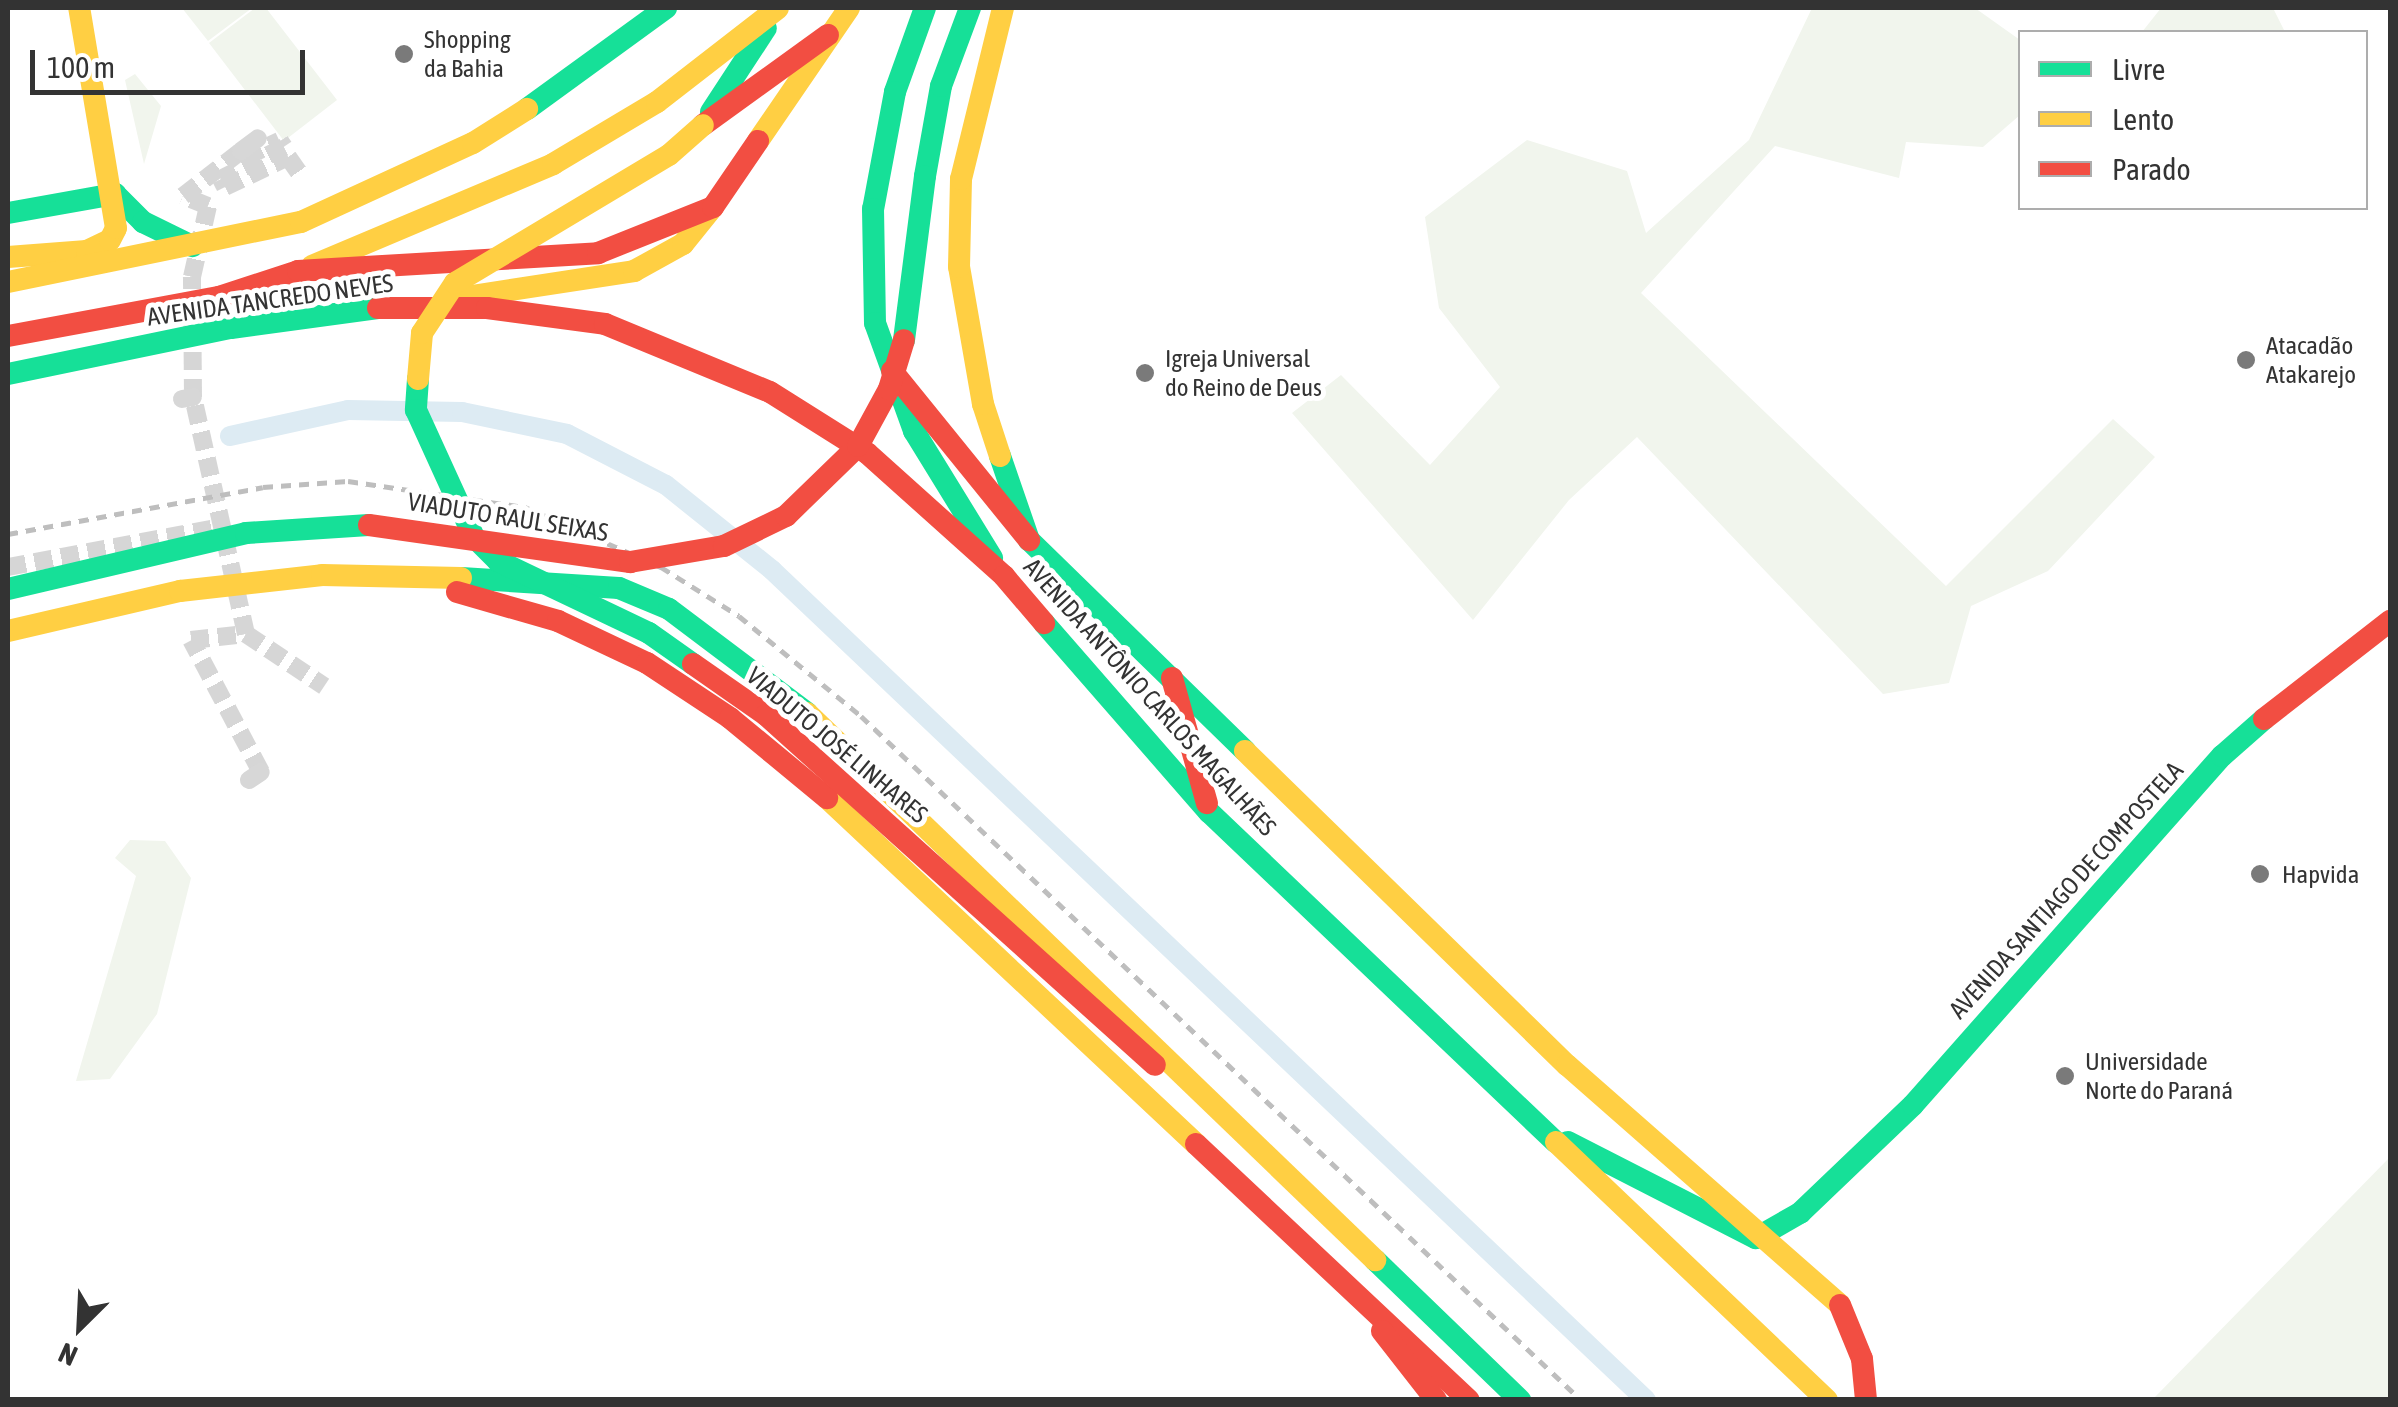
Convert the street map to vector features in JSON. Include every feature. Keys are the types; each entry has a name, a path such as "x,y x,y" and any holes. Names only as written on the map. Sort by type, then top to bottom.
{"main road":[{"path":"8,257 101,246 116,228 114,194 79,8"},
{"path":"8,282 194,248 301,222 429,167 562,87 666,8"},
{"path":"703,124 778,8"},
{"name":"AVENIDA TANCREDO NEVES","path":"8,336 220,297 298,272 554,164 657,102 778,8"},
{"path":"420,308 515,286 634,271 684,244 849,8"},
{"name":"AVENIDA ANTÔNIO CARLOS MAGALHÃES","path":"925,8 895,92 873,209 875,323 885,365 914,431 1004,576 1209,812 1524,1117 1827,1400"},
{"name":"VIADUTO RAUL SEIXAS","path":"8,589 246,534 309,524 369,526 630,562 691,556 786,516 858,446 894,377 906,335 925,176 941,86 970,8"},
{"name":"AVENIDA ANTÔNIO CARLOS MAGALHÃES","path":"1003,8 966,150 959,266 983,404 1029,540 1567,1066 1756,1238 1840,1305 1862,1359 1866,1400"},
{"path":"703,124 832,32"},
{"name":"VIADUTO JOSÉ LINHARES","path":"703,124 669,155 455,283 422,332 416,410 442,476 474,537 498,561 649,633 766,715 1155,1065 1205,1092"},
{"path":"8,213 114,194"},
{"path":"114,194 159,233 194,248"},
{"path":"298,272 598,253 713,207"},
{"name":"AVENIDA TANCREDO NEVES","path":"8,374 231,328 420,308 487,308 605,324 724,369 867,453 1004,576"},
{"path":"885,365 910,386 1029,540"},
{"path":"8,631 243,580 354,576 567,580 619,588 669,609 802,708 1205,1092 1520,1400"},
{"path":"354,576 499,601 603,640 730,718 826,798 1468,1400"},
{"name":"AVENIDA SANTIAGO DE COMPOSTELA","path":"1756,1238 1800,1213 1912,1105 2222,756 2315,674 2390,621"},
{"path":"1172,678 1209,812"},
{"path":"1155,1065 1162,1114"},
{"path":"1524,1117 1756,1238"},
{"name":"AVENIDA SANTIAGO DE COMPOSTELA","path":"1785,1260 1800,1213"},
{"path":"1358,1300 1436,1400"}],"street":[{"path":"241,151 258,138"}],"shaded area":[{"path":"182,8 252,8 208,41"},
{"path":"255,8 266,8 337,100 284,141 209,43"},
{"path":"1812,8 1975,8 2018,39 2018,117 1983,147 1906,142 1899,178 1775,146 1641,293 1946,586 2113,419 2155,457 2048,571 1971,606 1949,683 1883,694 1637,437 1569,500 1473,620 1292,413 1341,375 1430,465 1500,387 1439,308 1425,217 1527,140 1627,171 1646,233 1749,140"},
{"path":"2161,8 2273,8 2284,30 2144,30"},
{"path":"135,74 161,106 144,164 125,80"},
{"path":"130,840 165,841 191,878 157,1014 110,1079 76,1081 136,876 115,858"},
{"path":"2390,1157 2390,1399 2153,1399"}],"waterway":[{"path":"230,436 348,410 462,412 567,434 666,485 772,570 1646,1400"}],"tunnel":[{"path":"261,772 191,640 246,634 193,397 192,277 208,206 183,196 241,151 245,157 280,141 284,147 221,179 225,187 288,157 302,177"},
{"path":"8,567 222,527"},
{"path":"246,634 324,686"}],"railway":[{"path":"8,534 263,487 348,481 525,507 661,567 739,616 861,716 1581,1400"}],"traffic: fast":[{"path":"527,109 666,8"},
{"path":"925,8 895,92 873,209 875,323 914,431 992,558"},
{"path":"925,176 941,86 970,8"},
{"path":"711,112 766,28"},
{"path":"904,340 925,176"},
{"path":"115,194 143,222 192,246"},
{"path":"8,213 115,194"},
{"path":"8,374 231,328 378,308"},
{"path":"418,379 416,410 474,537 498,561 649,633 693,664"},
{"path":"1000,456 1029,540 1245,751"},
{"path":"8,589 246,533 369,525"},
{"path":"461,578 619,588 669,609 807,713"},
{"path":"1044,623 1209,812 1556,1142"},
{"path":"1756,1238 1800,1213 1913,1105 2222,756 2264,719"},
{"path":"1568,1142 1756,1238"},
{"path":"1375,1260 1520,1400"}],"traffic: slow":[{"path":"8,257 87,251 110,240 116,228 79,8"},
{"path":"312,266 553,164 657,102 778,8"},
{"path":"758,141 849,8"},
{"path":"1000,456 983,404 959,267 961,179 1003,8"},
{"path":"8,282 301,222 473,143 527,109"},
{"path":"418,379 422,333 455,283 669,155 703,125"},
{"path":"465,297 634,271 683,244 713,207"},
{"path":"8,631 180,591 322,575 461,578"},
{"path":"807,713 1375,1260"},
{"path":"1245,751 1567,1065 1840,1305"},
{"path":"827,798 1196,1144"},
{"path":"1556,1142 1827,1400"}],"traffic: jam":[{"path":"703,125 828,35"},
{"path":"8,336 219,297 298,271 598,253 713,207 758,141"},
{"path":"378,308 487,308 605,324 770,392 867,453 1004,576 1044,623"},
{"path":"369,525 630,562 724,546 786,516 858,446 889,389 904,340"},
{"path":"892,371 1029,540"},
{"path":"457,592 558,621 647,663 730,718 827,798"},
{"path":"2264,719 2390,621"},
{"path":"693,664 766,715 1155,1065"},
{"path":"1172,678 1207,803"},
{"path":"1196,1144 1469,1400"},
{"path":"1840,1305 1862,1359 1866,1400"},
{"path":"1382,1331 1436,1400"}],"place":[{"name":"Shopping da Bahia","path":"404,54"},
{"name":"Atacadão Atakarejo","path":"2246,360"},
{"name":"Igreja Universal do Reino de Deus","path":"1145,373"},
{"name":"Hapvida","path":"2260,874"},
{"name":"Universidade Norte do Paraná","path":"2065,1076"}]}
